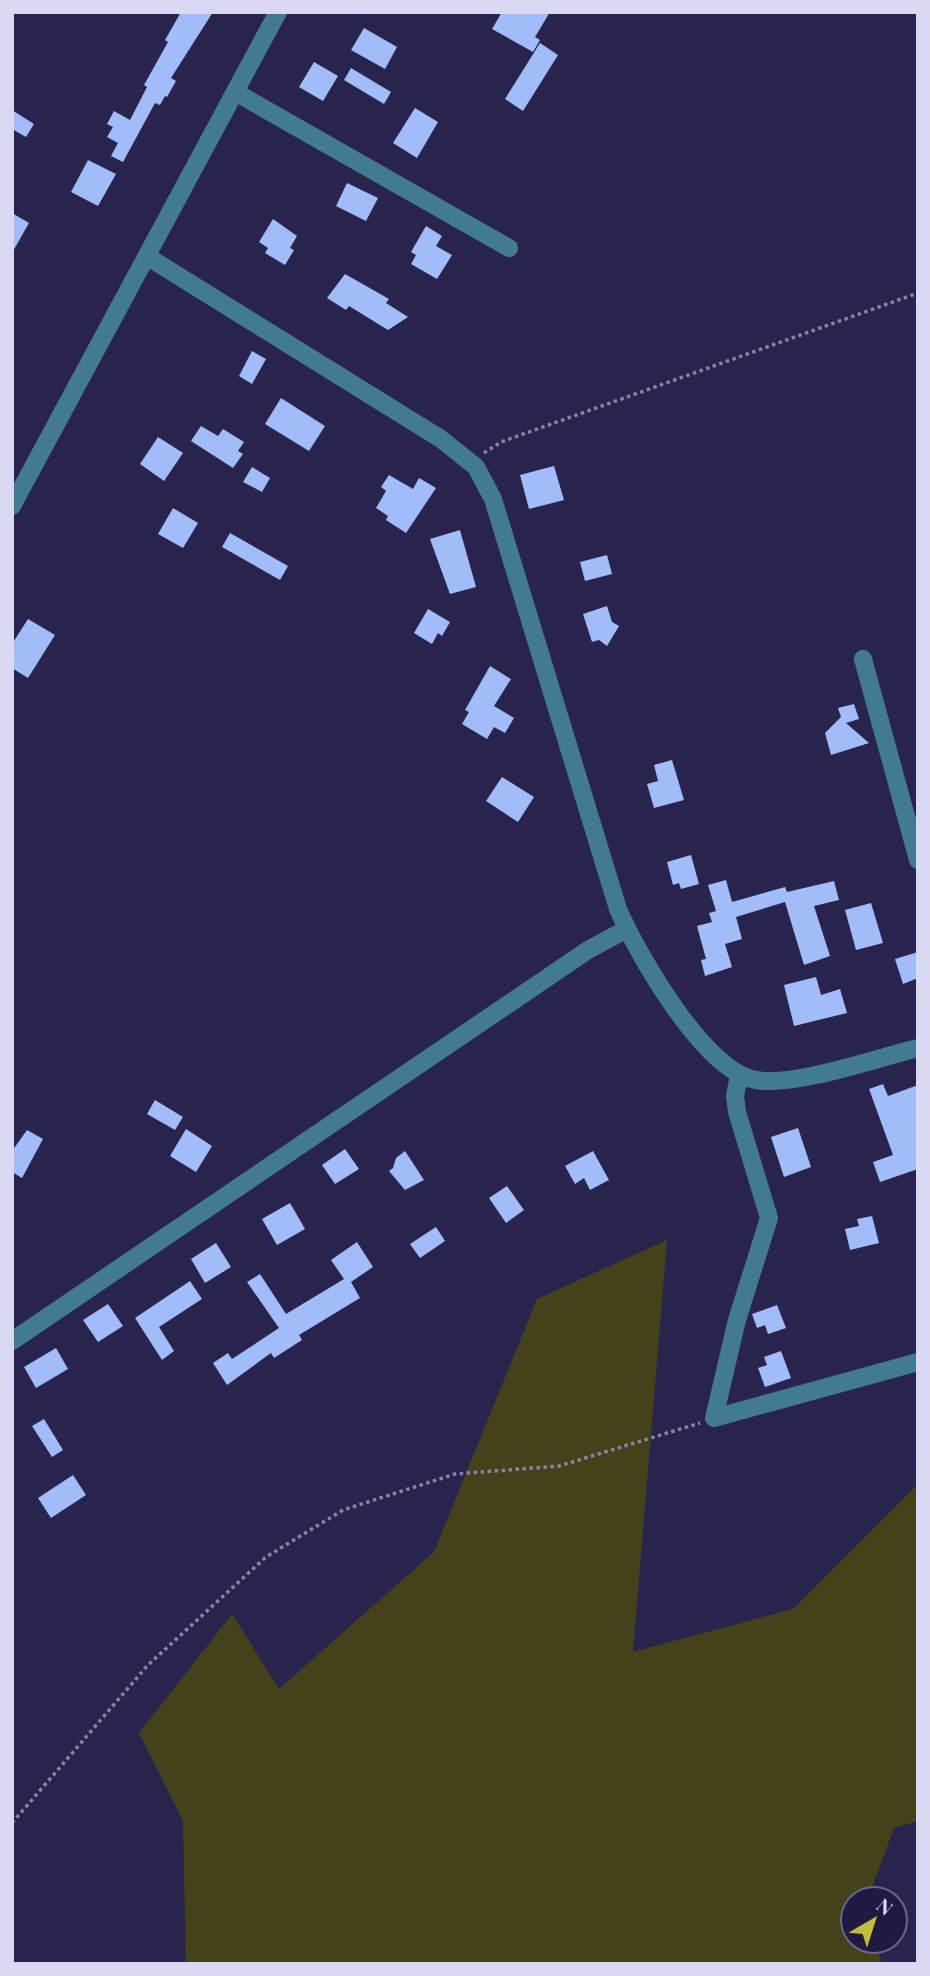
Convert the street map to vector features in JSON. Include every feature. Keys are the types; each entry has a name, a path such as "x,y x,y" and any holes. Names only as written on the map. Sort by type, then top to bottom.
{"street":[{"path":"12,506 278,12"},
{"path":"235,92 509,248"},
{"path":"148,257 441,439 471,462 493,499 609,884 627,929 705,1048 739,1075 756,1081 781,1081 918,1048"},
{"path":"863,659 918,860"},
{"path":"12,1341 589,950 627,929"},
{"path":"739,1075 735,1096 737,1112 769,1218 737,1320 714,1418 918,1362"}],"path":[{"path":"471,462 502,442 918,293"},
{"path":"12,1823 148,1665 266,1558 343,1510 455,1475 559,1466 714,1418"}],"shaded area":[{"path":"667,1240 633,1652 793,1609 918,1484 918,1821 894,1828 873,1885 839,1885 839,1955 879,1955 882,1964 186,1964 183,1821 139,1733 232,1614 279,1689 434,1552 537,1299"}],"building":[{"path":"181,12 213,12 171,78 176,81 167,97 165,96 160,105 155,103 123,162 111,156 118,143 107,137 113,127 107,124 114,111 130,120 147,87 144,85 168,42 165,40"},
{"path":"502,12 550,12 535,37 540,40 533,52 492,29"},
{"path":"364,28 397,47 385,69 351,50"},
{"path":"540,43 558,55 523,111 505,99"},
{"path":"314,62 338,76 323,101 299,87"},
{"path":"351,68 391,92 384,104 344,80"},
{"path":"415,108 438,122 417,158 393,143"},
{"path":"12,110 34,124 26,137 12,129"},
{"path":"88,160 116,174 98,206 71,192"},
{"path":"347,183 378,198 366,221 336,206"},
{"path":"12,213 29,223 12,253"},
{"path":"273,219 297,236 290,248 294,250 285,265 265,253 268,248 259,242"},
{"path":"426,226 442,236 436,246 452,255 437,279 411,264 416,255 411,252"},
{"path":"345,274 389,299 386,303 408,317 388,330 349,306 346,310 327,298"},
{"path":"252,351 266,359 252,384 239,376"},
{"path":"281,398 325,426 309,451 265,424"},
{"path":"201,426 218,436 223,429 244,442 238,451 243,454 233,468 191,441"},
{"path":"158,437 183,453 164,481 140,464"},
{"path":"554,466 564,500 529,509 520,475"},
{"path":"252,467 270,478 262,492 243,482"},
{"path":"389,475 413,489 419,478 436,488 406,533 386,520 388,516 376,508 386,491 381,487"},
{"path":"173,508 198,523 183,548 158,534"},
{"path":"460,530 476,587 450,594 430,539"},
{"path":"230,533 288,566 280,580 222,547"},
{"path":"607,555 612,574 585,581 580,562"},
{"path":"607,606 612,622 619,626 607,646 599,640 592,642 583,614"},
{"path":"428,609 450,622 442,636 438,633 432,644 414,633"},
{"path":"28,619 55,635 28,678 12,668 12,644"},
{"path":"490,666 511,679 494,706 514,718 505,733 494,727 487,739 462,724 469,712 465,710"},
{"path":"854,704 859,719 846,723 869,743 831,755 825,733 841,717 838,708"},
{"path":"672,760 684,800 654,808 647,784 658,781 654,765"},
{"path":"502,777 534,797 518,822 486,801"},
{"path":"691,855 699,884 681,889 679,883 673,885 667,862"},
{"path":"726,880 732,902 785,887 787,892 834,881 839,900 814,906 830,956 804,965 785,902 736,917 742,939 725,944 732,967 705,976 701,960 706,959 697,926 712,922 709,913 716,911 708,885"},
{"path":"871,903 883,943 856,950 845,910"},
{"path":"918,952 918,978 903,984 895,959"},
{"path":"816,977 821,995 840,989 847,1013 794,1026 784,985"},
{"path":"883,1084 888,1096 918,1085 918,1169 880,1182 873,1162 893,1155 869,1089"},
{"path":"155,1100 183,1117 175,1130 147,1114"},
{"path":"798,1128 811,1167 784,1177 771,1137"},
{"path":"186,1129 212,1146 196,1172 170,1156"},
{"path":"27,1130 43,1139 22,1178 12,1172 12,1151"},
{"path":"345,1149 359,1169 335,1184 322,1165"},
{"path":"405,1151 424,1180 405,1190 389,1171 396,1158"},
{"path":"593,1151 609,1180 590,1190 584,1178 575,1184 565,1166"},
{"path":"507,1186 524,1210 506,1223 489,1198"},
{"path":"290,1203 305,1229 277,1245 262,1219"},
{"path":"872,1216 879,1243 850,1250 845,1229 859,1226 857,1219"},
{"path":"436,1227 445,1241 420,1258 410,1244"},
{"path":"357,1242 373,1267 351,1282 360,1298 299,1335 302,1340 274,1358 271,1353 227,1385 213,1363 228,1353 232,1359 279,1328 247,1282 260,1274 286,1314 344,1279 331,1260"},
{"path":"216,1243 231,1267 205,1283 191,1259"},
{"path":"190,1281 202,1299 159,1327 174,1351 162,1360 135,1318"},
{"path":"108,1304 123,1326 98,1342 83,1320"},
{"path":"777,1305 786,1328 768,1334 765,1325 757,1328 752,1314"},
{"path":"56,1348 68,1369 36,1388 24,1367"},
{"path":"781,1351 791,1378 765,1387 758,1368 767,1365 764,1357"},
{"path":"44,1419 63,1450 52,1457 32,1426"},
{"path":"73,1475 86,1495 51,1518 38,1498"}]}
